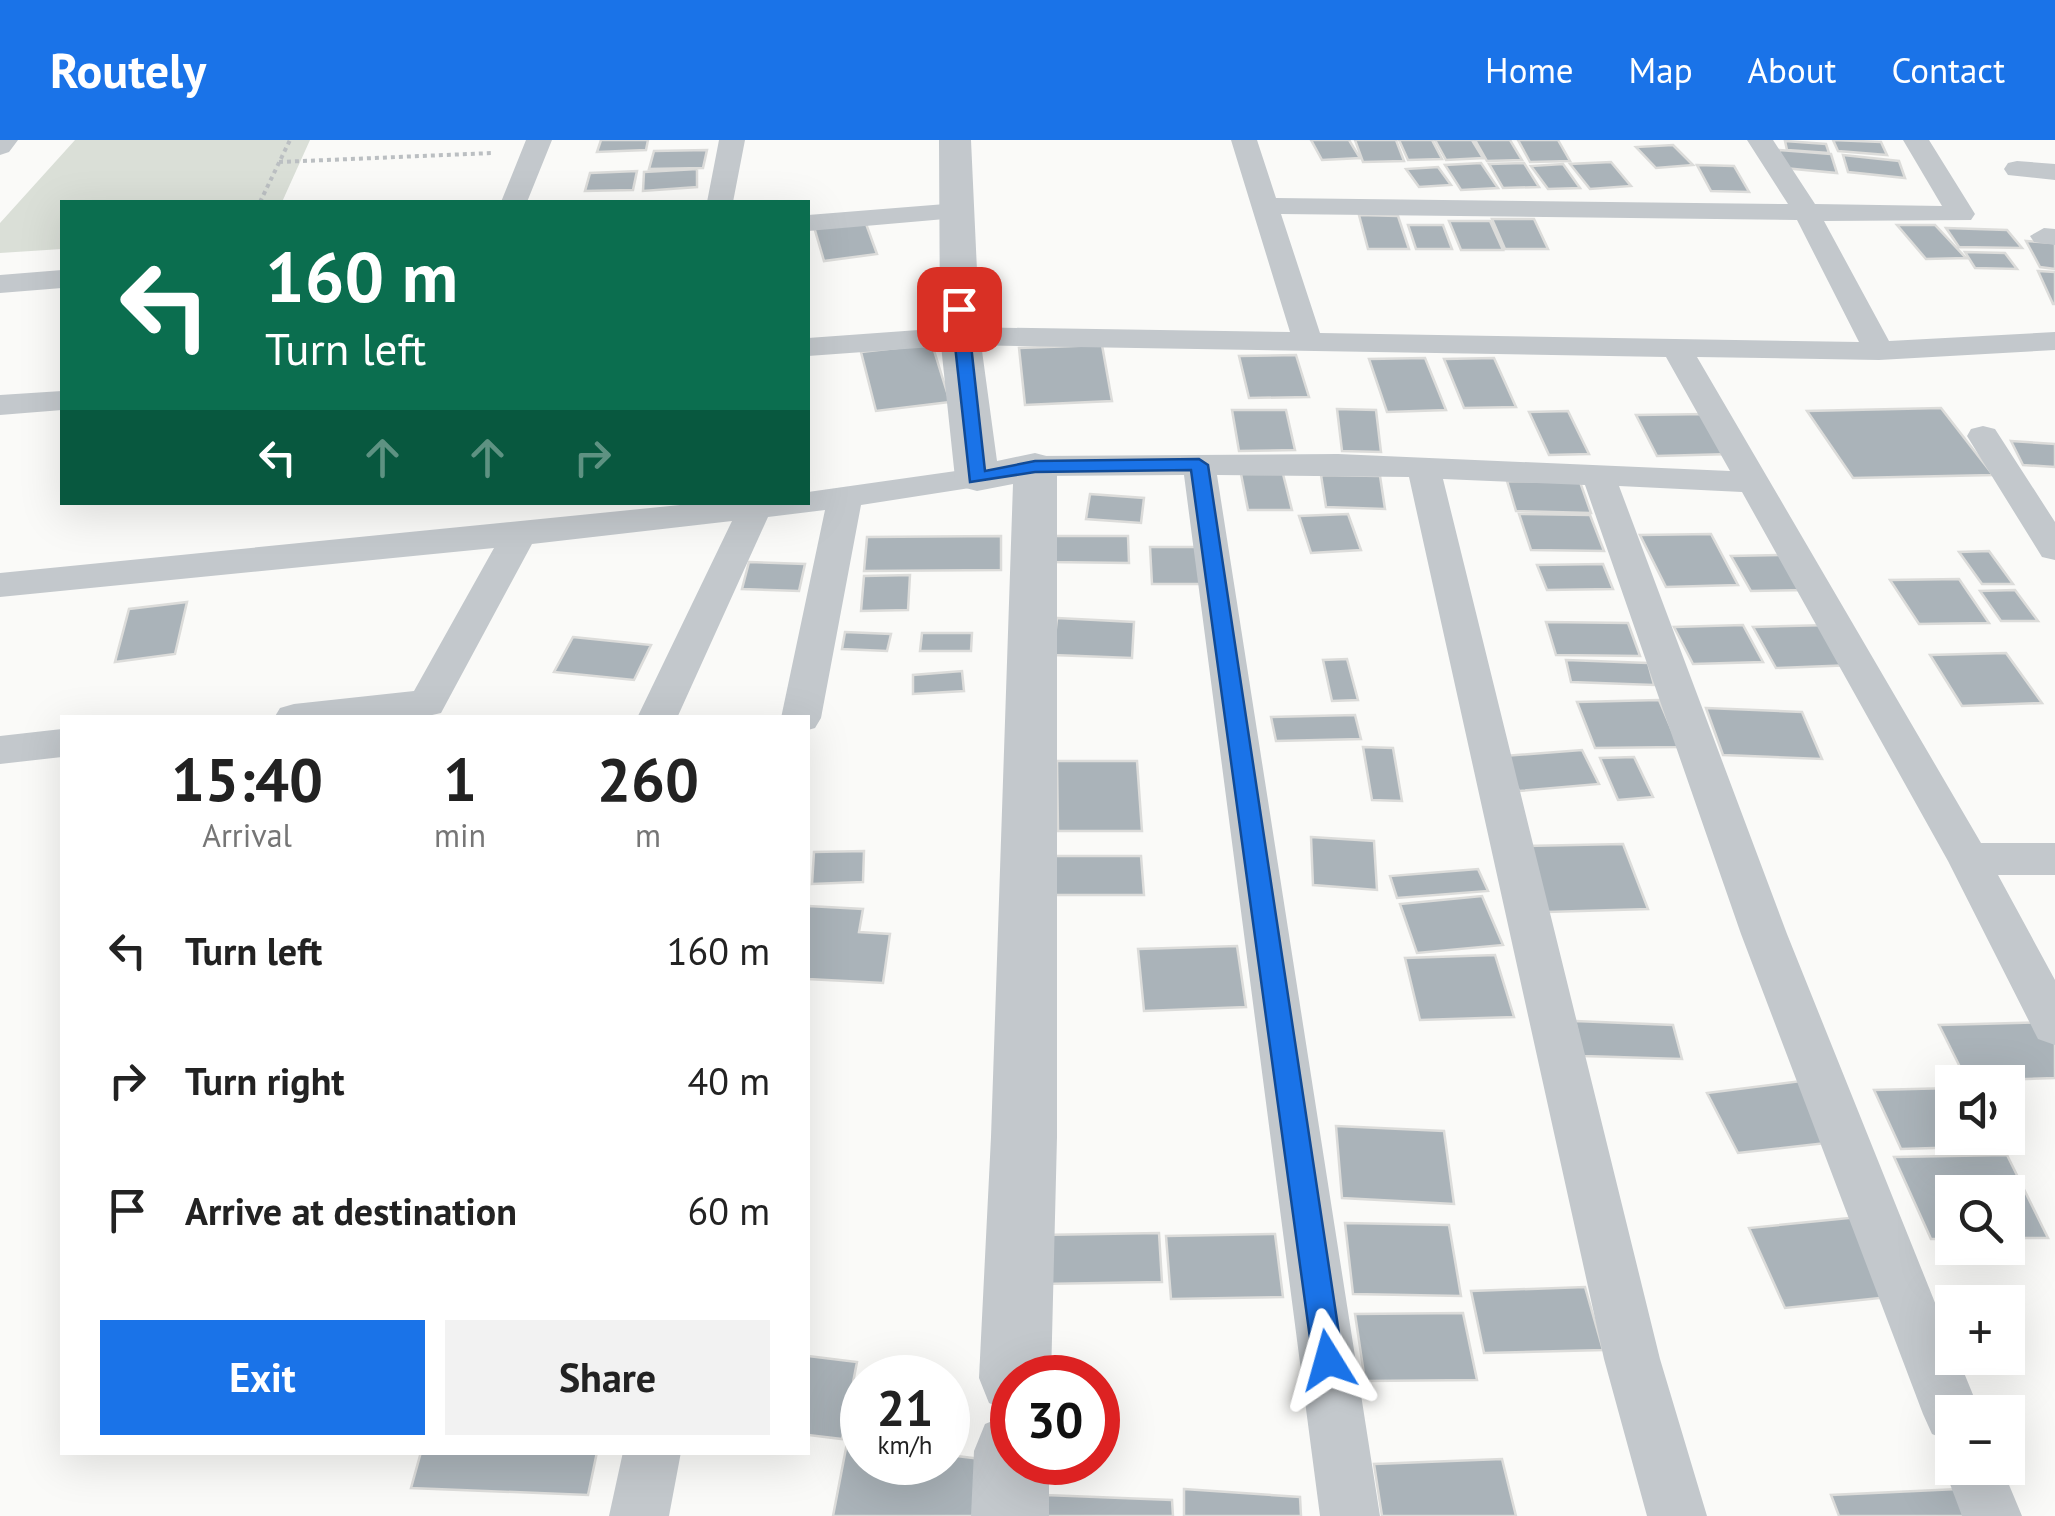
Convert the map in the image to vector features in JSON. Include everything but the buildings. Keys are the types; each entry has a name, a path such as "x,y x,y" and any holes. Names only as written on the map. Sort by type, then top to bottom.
{"street":[{"path":"0,147 5,140"},
{"path":"720,200 732,140"},
{"path":"955,140 960,336 977,478"},
{"path":"1244,140 1308,341"},
{"path":"1760,140 1805,210 1878,350"},
{"path":"1265,206 1961,214 1916,140"},
{"path":"515,200 537,145"},
{"path":"2017,169 2055,172"},
{"path":"810,222 958,210"},
{"path":"0,284 60,279"},
{"path":"810,347 960,336 1878,350 2055,342"},
{"path":"1675,345 1968,859 2055,1025"},
{"path":"0,405 60,400"},
{"path":"1984,436 2055,549"},
{"path":"810,502 1035,466 1338,464 1753,482"},
{"path":"1199,465 1350,1516"},
{"path":"1016,1355 1024,1117 1035,466"},
{"path":"1424,468 1632,1359 1677,1516"},
{"path":"1599,477 1764,934 1945,1395"},
{"path":"802,715 845,499"},
{"path":"0,585 519,535 768,505"},
{"path":"658,715 756,506"},
{"path":"342,715 423,710 519,535"},
{"path":"0,750 60,744"},
{"path":"1968,859 2055,859"},
{"path":"639,1516 651,1455"},
{"path":"1010,1516 1011,1485"},
{"path":"1980,1485 1992,1516"}],"path":[{"path":"261,200 290,140"},
{"path":"280,162 537,145"}],"shaded area":[{"path":"75,140 310,140 283,200 60,200 60,249 0,253 0,223"}],"route":[{"path":"959,309 977,478 1035,466 1199,465 1328,1360"}]}
